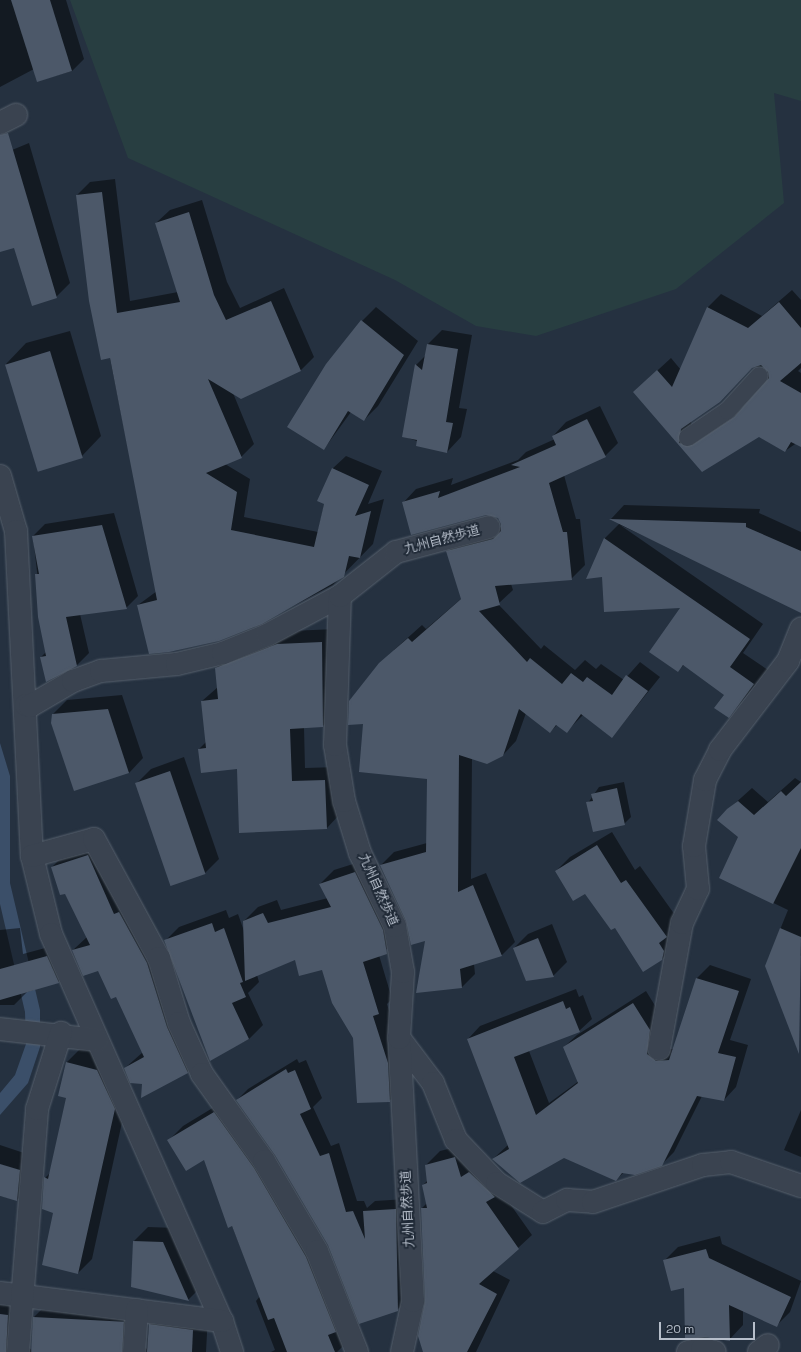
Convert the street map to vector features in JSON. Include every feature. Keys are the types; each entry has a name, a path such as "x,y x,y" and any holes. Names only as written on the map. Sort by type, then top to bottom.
{"street":[{"path":"0,476 16,531 26,705 32,856 51,934 96,1040 222,1321 232,1352"},
{"name":"九州自然歩道","path":"402,1352 413,1301 399,1038 403,972 396,926 360,852 344,801 335,745 340,596 396,552 489,527"},
{"path":"26,705 30,706 73,681 101,671 177,664 223,653 267,635 340,596"},
{"path":"659,1049 682,923 698,889 694,846 704,780 720,750 788,661 801,628"},
{"path":"32,856 94,839 159,958 179,1023 202,1074 264,1161 317,1251 357,1352"},
{"path":"0,1029 61,1033 96,1040"},
{"path":"18,1352 24,1295 37,1110 61,1033"},
{"path":"399,1038 433,1083 456,1140 497,1183 543,1212 567,1200 593,1202 703,1165 731,1162 801,1186"},
{"path":"0,1293 222,1321"},
{"path":"134,1352 137,1310"},
{"path":"688,1352 702,1349 715,1352"}],"lane":[{"path":"687,437 727,410 759,375"}],"green space":[{"path":"70,0 801,0 801,101 774,93 784,203 676,289 536,336 476,326 395,280 128,158"}],"water":[{"path":"0,743 10,776 10,883 40,1010 40,1047 28,1083 0,1115 0,1093 15,1075 26,1044 25,1012 0,904"}],"building":[{"path":"11,0 50,0 72,71 37,82"},
{"path":"8,133 57,298 32,306 14,248 0,252 0,135"},
{"path":"102,192 117,313 180,302 155,223 189,212 214,295 226,320 271,301 301,371 241,399 208,379 242,458 206,473 237,492 231,530 314,547 324,504 317,501 332,468 369,485 355,516 371,511 360,558 349,556 344,577 262,624 219,641 169,652 149,654 137,605 157,600 110,358 101,360 89,301 76,195"},
{"path":"779,302 801,328 801,363 780,381 801,393 801,447 791,442 785,452 759,437 702,472 633,392 657,370 672,387 707,307 748,328","holes":["761,365 768,372 769,378 734,417 692,445 679,443 681,429 720,402 752,368"]},
{"path":"361,320 404,355 364,421 348,411 324,450 287,427 326,364"},
{"path":"427,344 458,349 446,422 453,423 447,453 416,446 417,440 402,437 415,364 422,370"},
{"path":"50,351 83,458 38,472 5,365"},
{"path":"587,419 606,457 549,483 563,532 567,532 572,580 495,586 500,605 479,611 527,662 530,658 562,684 571,673 583,682 587,677 612,695 626,675 648,691 612,738 581,714 567,733 556,725 550,733 519,709 503,756 487,764 459,755 458,892 473,885 502,956 460,969 462,988 416,993 425,941 411,945 406,921 380,865 426,852 427,779 359,772 363,724 348,725 349,701 379,663 408,638 412,642 461,599 446,551 493,539 501,531 501,524 498,518 486,515 411,535 402,502 440,491 438,498 520,467 511,465 556,445 552,436"},
{"path":"609,519 746,523 746,527 801,551 801,613"},
{"path":"102,525 127,609 66,617 77,666 46,682 40,657 46,656 38,617 35,574 39,574 32,536"},
{"path":"604,538 750,639 730,667 754,684 729,718 714,708 724,695 683,665 678,672 649,652 680,608 604,612 602,577 586,579"},
{"path":"322,642 323,727 290,729 292,781 325,780 327,829 239,833 237,769 201,773 198,749 206,748 201,701 218,699 215,668 277,644"},
{"path":"108,709 129,773 74,791 51,723 52,714"},
{"path":"170,771 205,874 171,886 135,783"},
{"path":"801,782 801,848 773,904 719,878 738,837 717,820 727,809 738,801 754,815 781,791 786,796"},
{"path":"617,788 625,825 593,832 586,802 593,801 591,794"},
{"path":"597,845 621,883 626,880 667,937 659,943 664,951 662,960 643,972 615,928 611,930 585,894 573,901 555,871"},
{"path":"88,855 114,914 119,912 147,963 167,1027 188,1073 141,1098 142,1084 130,1083 124,1068 144,1057 116,997 111,999 98,971 83,976 72,950 90,945 65,894 60,895 51,867"},
{"path":"355,872 383,930 387,954 363,962 379,1014 373,1016 388,1063 390,1102 357,1103 353,1038 332,1003 322,970 299,976 295,960 245,981 243,921 263,913 268,923 331,907 319,884"},
{"path":"212,923 215,932 224,928 243,982 240,983 246,997 232,1003 249,1039 210,1061 164,940"},
{"path":"780,928 801,937 799,1054 765,966"},
{"path":"538,938 554,977 526,981 513,948"},
{"path":"47,956 59,983 0,1000 0,969"},
{"path":"696,978 739,991 718,1053 736,1057 724,1101 697,1096 662,1166 635,1175 622,1173 616,1181 564,1158 520,1183 492,1159 509,1149 467,1039 563,1001 566,1009 570,1007 580,1032 514,1057 536,1115 578,1083 563,1047 633,1003 650,1030 647,1054 656,1061 669,1060"},
{"path":"66,1062 97,1070 115,1109 78,1274 42,1265 53,1213 42,1209 44,1177 48,1179 66,1098 58,1096"},
{"path":"286,1069 288,1073 295,1070 311,1109 300,1114 320,1156 329,1153 346,1212 353,1211 365,1239 363,1211 396,1209 398,1311 359,1324 328,1245 275,1155 236,1100"},
{"path":"214,1112 254,1168 306,1257 336,1332 328,1335 335,1352 287,1352 274,1318 268,1320 232,1226 228,1228 204,1160 186,1171 167,1140"},
{"path":"455,1157 461,1177 469,1172 495,1197 486,1202 519,1249 479,1284 497,1294 467,1352 423,1352 418,1336 425,1301 421,1208 427,1208 422,1185 427,1183 425,1165"},
{"path":"0,1164 20,1170 17,1201 0,1196"},
{"path":"133,1241 163,1242 189,1301 131,1287"},
{"path":"706,1249 709,1258 791,1297 777,1327 729,1305 730,1341 704,1337 685,1340 684,1288 671,1291 663,1260"},
{"path":"0,1314 8,1315 6,1352 0,1352"},
{"path":"33,1317 124,1322 122,1352 31,1352"},
{"path":"149,1324 193,1330 192,1352 147,1352"}]}
